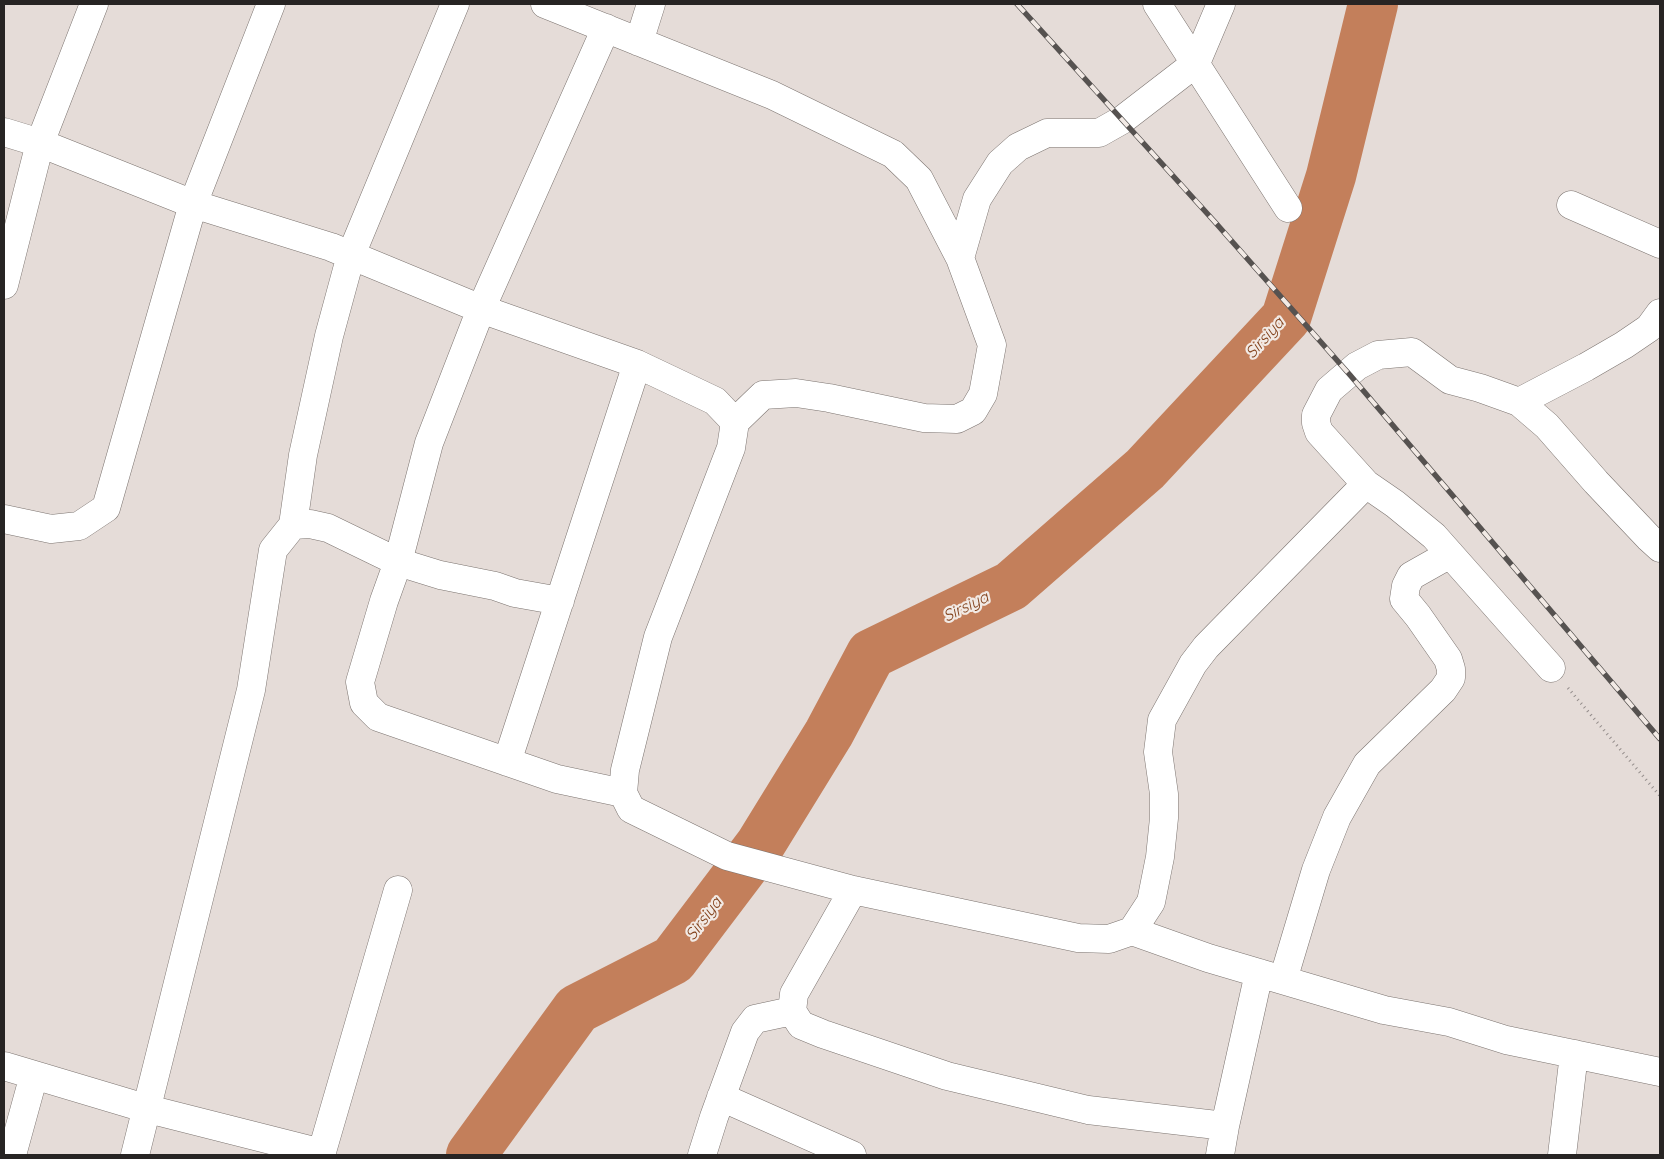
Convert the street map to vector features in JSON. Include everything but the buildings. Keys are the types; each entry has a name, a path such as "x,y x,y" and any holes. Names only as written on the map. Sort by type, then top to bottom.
{"street":[{"path":"4,284 40,143 94,4"},
{"path":"4,519 51,528 79,526 106,508 194,204 271,4"},
{"path":"136,1155 251,690 273,550 294,525 303,455 329,336 351,255 455,4"},
{"path":"545,4 772,95 894,154 919,179 960,258 992,345 983,394 973,411 957,419 924,418 796,393 763,394 735,422 731,448 658,637 625,770 623,793 631,809 726,856 841,886 1078,938 1108,939 1132,931 1208,958 1384,1010 1449,1022 1506,1040 1660,1072"},
{"path":"639,42 651,4"},
{"path":"1157,4 1288,208"},
{"path":"960,258 977,199 1000,163 1018,146 1048,134 1099,132 1122,120 1153,98 1196,63 1221,4"},
{"path":"606,28 480,309 429,443 398,562 384,601 360,682 364,703 378,717 557,779 623,793"},
{"path":"4,132 40,143 194,204 331,247 480,309 637,364 715,401 735,422"},
{"path":"1571,205 1660,244"},
{"path":"1519,402 1586,367 1624,344 1649,328 1660,313"},
{"path":"1551,668 1434,536 1395,504 1366,484 1319,432 1316,424 1316,415 1330,390 1358,366 1378,355 1412,352 1450,380 1519,402 1548,426 1596,482 1656,537"},
{"path":"507,762 637,364"},
{"path":"1132,931 1151,902 1160,857 1164,818 1164,794 1158,752 1162,720 1194,664 1206,647 1366,484"},
{"path":"294,525 310,524 328,528 398,562 440,575 495,586 515,593 560,601"},
{"path":"1220,1155 1225,1126 1271,977 1337,817 1367,764 1443,690 1451,678 1448,659 1404,599 1406,586 1411,576 1450,554"},
{"path":"841,886 794,994 792,1010 801,1024 823,1034 947,1076 1088,1110 1225,1126"},
{"path":"4,1066 148,1109 322,1154 398,890"},
{"path":"702,1155 745,1032 755,1019 792,1010"},
{"path":"1562,1155 1574,1054"},
{"path":"12,1155 34,1075"},
{"path":"721,1097 852,1155"}],"path":[{"path":"1551,668 1660,796"}],"waterway":[{"name":"Sirsiya","path":"471,1155 577,1009 673,960 760,845 829,733 871,654 1011,586 1145,469 1286,318 1331,176 1373,4"}],"railway":[{"path":"1017,4 1214,221 1350,375 1660,739"}]}
